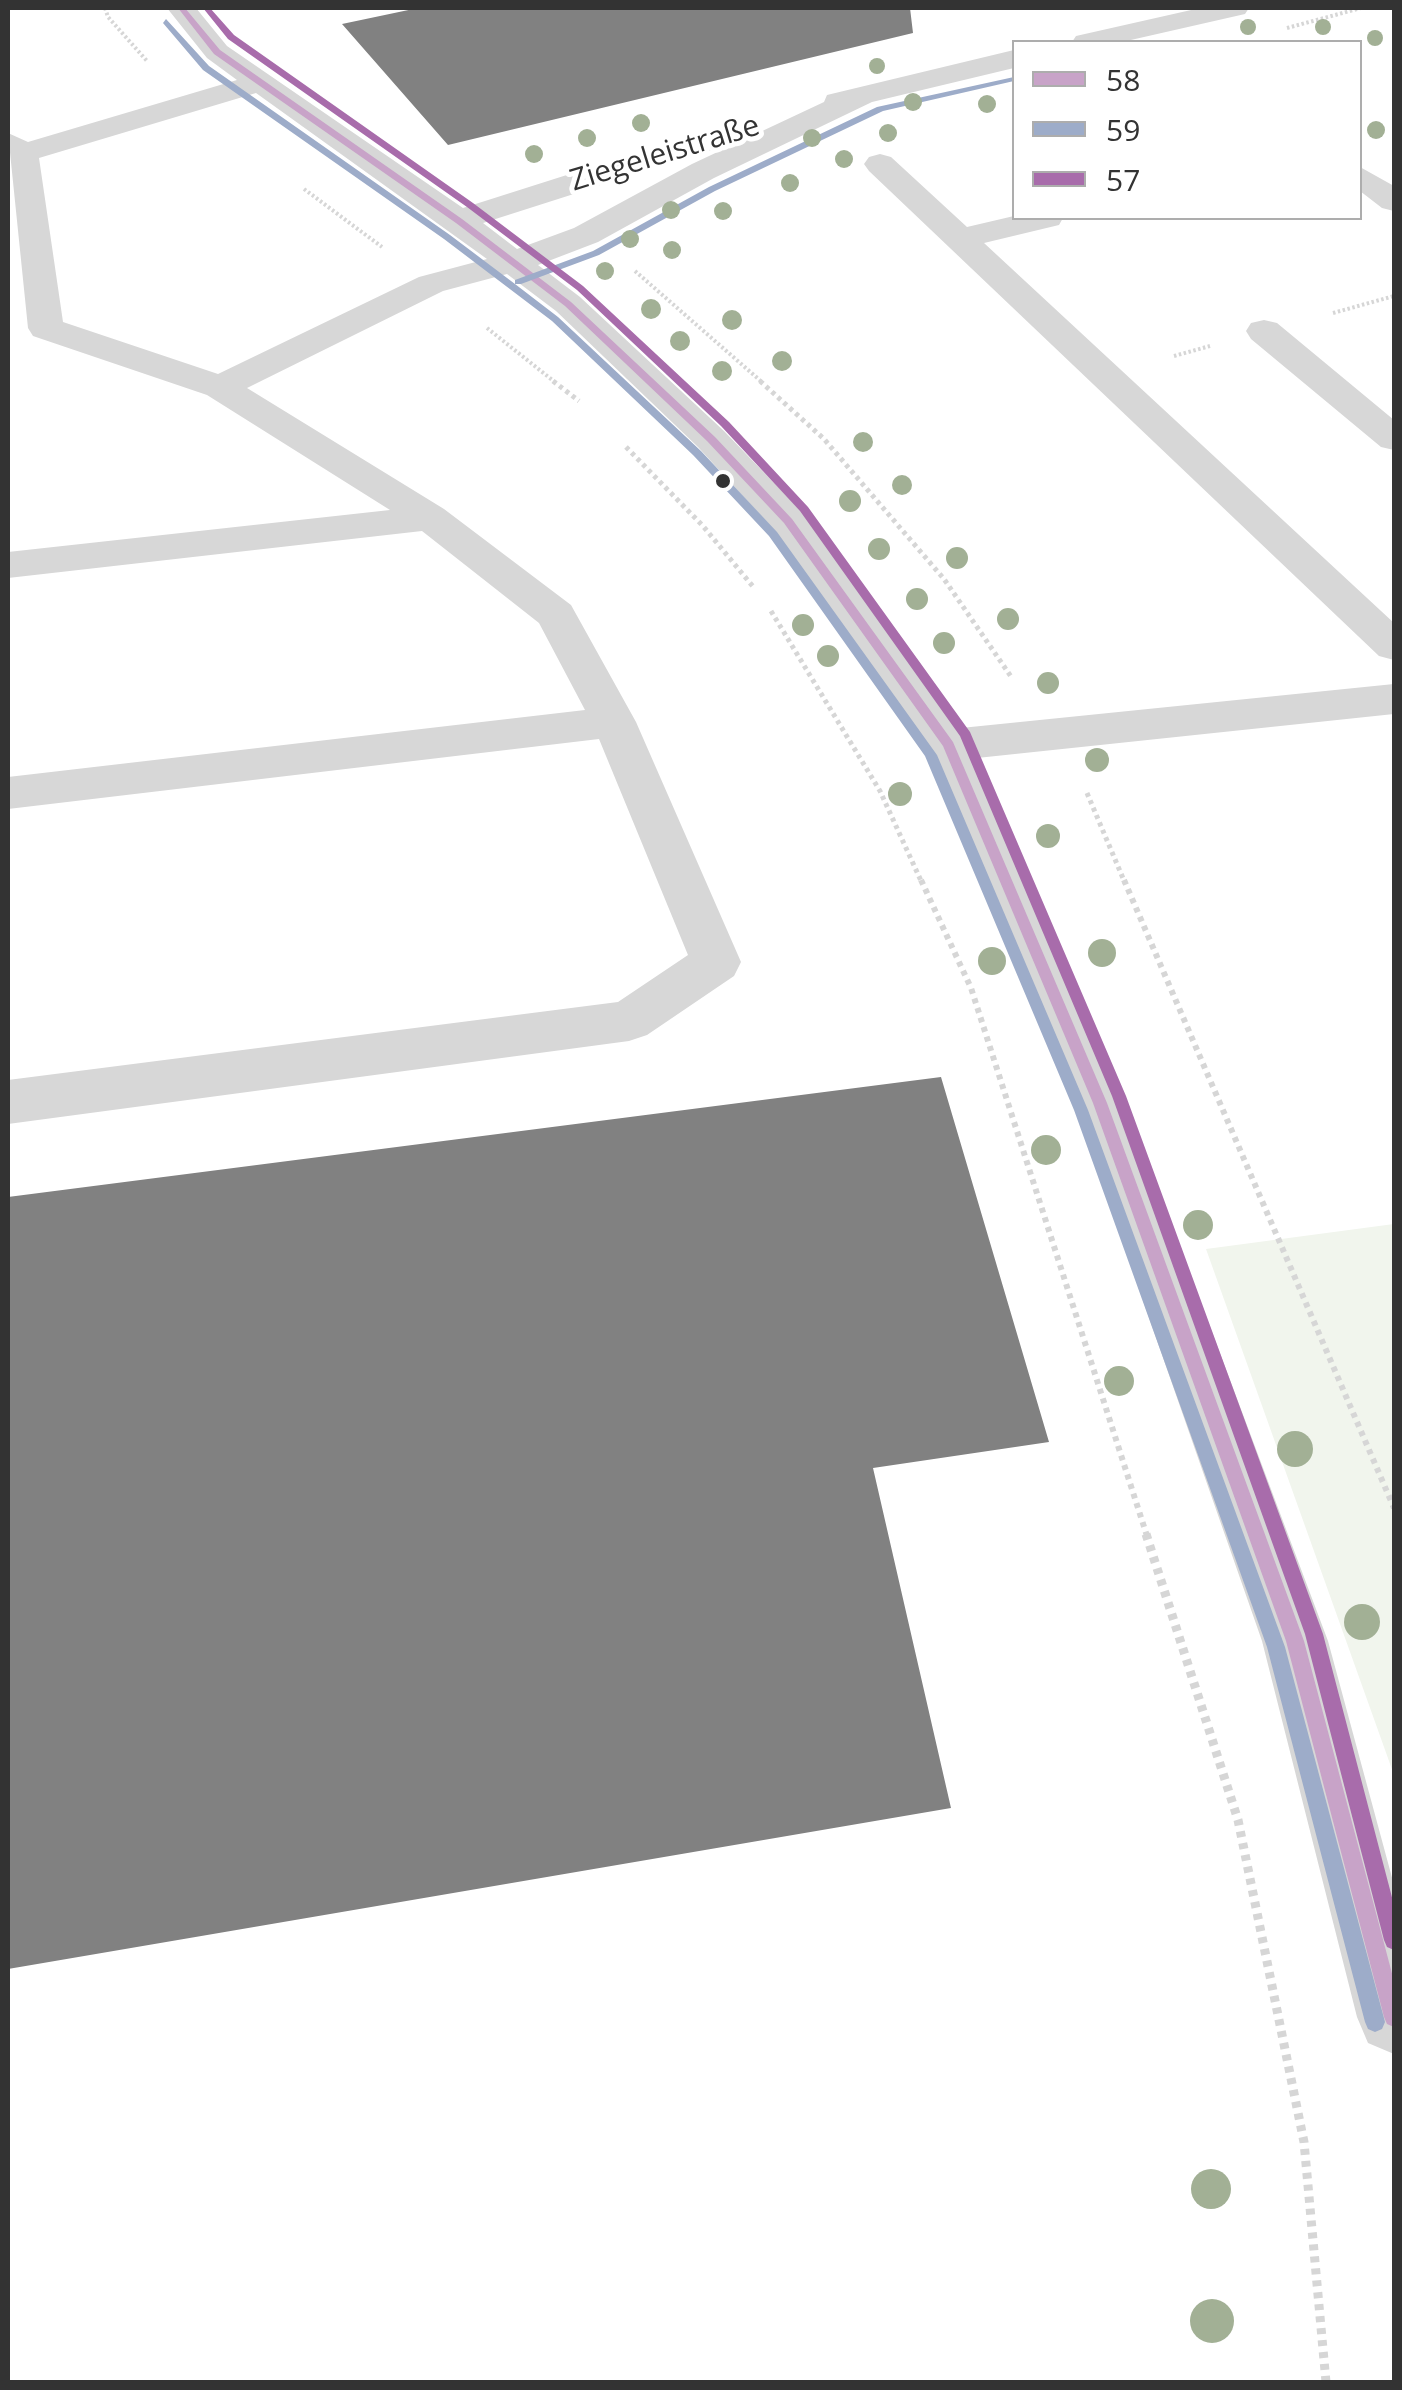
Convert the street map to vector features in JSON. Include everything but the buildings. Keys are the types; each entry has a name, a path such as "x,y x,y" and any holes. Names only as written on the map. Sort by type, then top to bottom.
{"street":[{"path":"180,8 217,52 459,221 582,317 712,439 788,521 949,746 1100,1104 1295,1640 1394,2017"},
{"path":"1109,40 1156,36 1235,8"},
{"name":"Ziegeleistraße","path":"459,221 534,194 873,90 1012,58"},
{"path":"8,1102 629,1022 716,962 614,722 556,615 430,518 220,387 46,328 15,147 258,83"},
{"name":"Ziegeleistraße","path":"220,387 432,284 511,263 586,236 703,171 873,90"},
{"path":"880,164 1394,646"},
{"path":"1362,178 1394,201"},
{"path":"959,239 1040,220"},
{"path":"1264,331 1394,439"},
{"path":"8,565 430,518"},
{"path":"949,746 1048,732 1394,699"},
{"path":"8,793 614,722"}],"path":[{"path":"585,395 592,412"},
{"path":"616,437 703,526 763,598 880,791 972,988 1238,1820 1304,2142 1326,2382"}],"shaded area":[{"path":"1394,1224 1394,1775 1206,1249"}],"transit line":[{"name":"58","path":"181,8 217,52 459,221 568,304 711,439 788,521 949,745 1100,1103 1295,1641 1394,2017"},
{"name":"57","path":"206,8 231,37 470,205 580,288 725,424 804,509 966,735 1119,1096 1314,1634 1394,1940"},
{"name":"59","path":"166,21 206,68 447,237 555,319 697,453 773,534 931,755 1081,1110 1276,1647 1375,2022"},
{"name":"59","path":"518,282 596,253 712,189 880,109 1012,79"}]}
